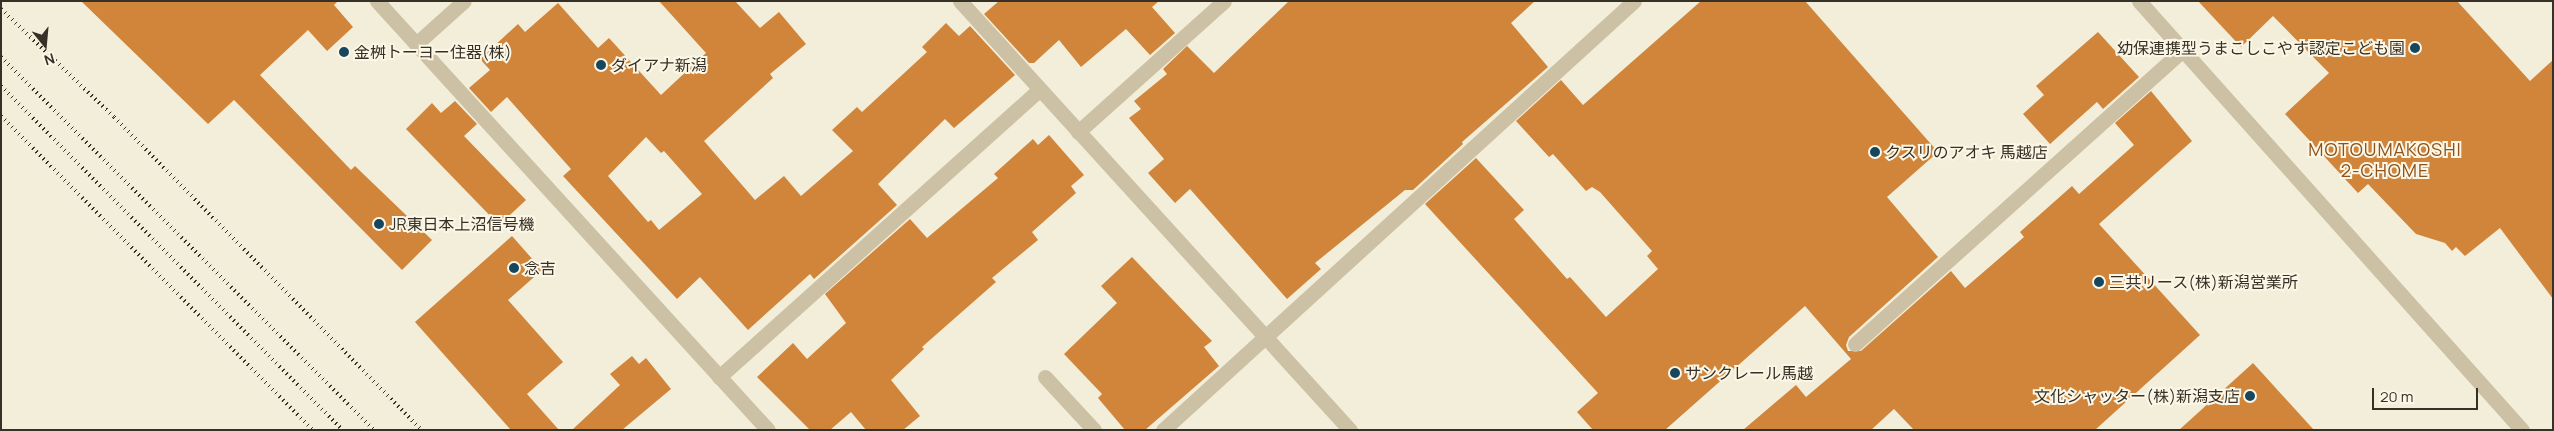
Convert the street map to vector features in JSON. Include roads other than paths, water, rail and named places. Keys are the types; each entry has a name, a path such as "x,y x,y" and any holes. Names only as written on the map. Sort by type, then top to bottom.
{"street":[{"path":"377,1 768,430"},
{"path":"416,44 464,1"},
{"path":"960,1 1350,430"},
{"path":"1078,132 1224,1"},
{"path":"1163,430 1634,1"},
{"path":"2140,1 2522,430"},
{"path":"1855,344 2183,50"},
{"path":"719,377 1040,89"},
{"path":"1044,377 1094,430"}],"railway":[{"path":"1,9 114,117 422,430"},
{"path":"1,57 374,430"},
{"path":"1,86 343,430"},
{"path":"1,116 313,430"}],"place":[{"name":"幼保連携型うまこしこやす認定こども園","path":"2415,48"},
{"name":"金桝トーヨー住器(株)","path":"344,52"},
{"name":"ダイアナ新潟","path":"601,65"},
{"name":"クスリのアオキ 馬越店","path":"1875,152"},
{"name":"JR東日本上沼信号機","path":"379,224"},
{"name":"念吉","path":"514,268"},
{"name":"三共リース(株)新潟営業所","path":"2099,282"},
{"name":"サンクレール馬越","path":"1675,373"},
{"name":"文化シャッター(株)新潟支店","path":"2250,396"}],"district":[{"name":"MOTOUMAKOSHI 2-CHOME","path":"2385,160"}]}
